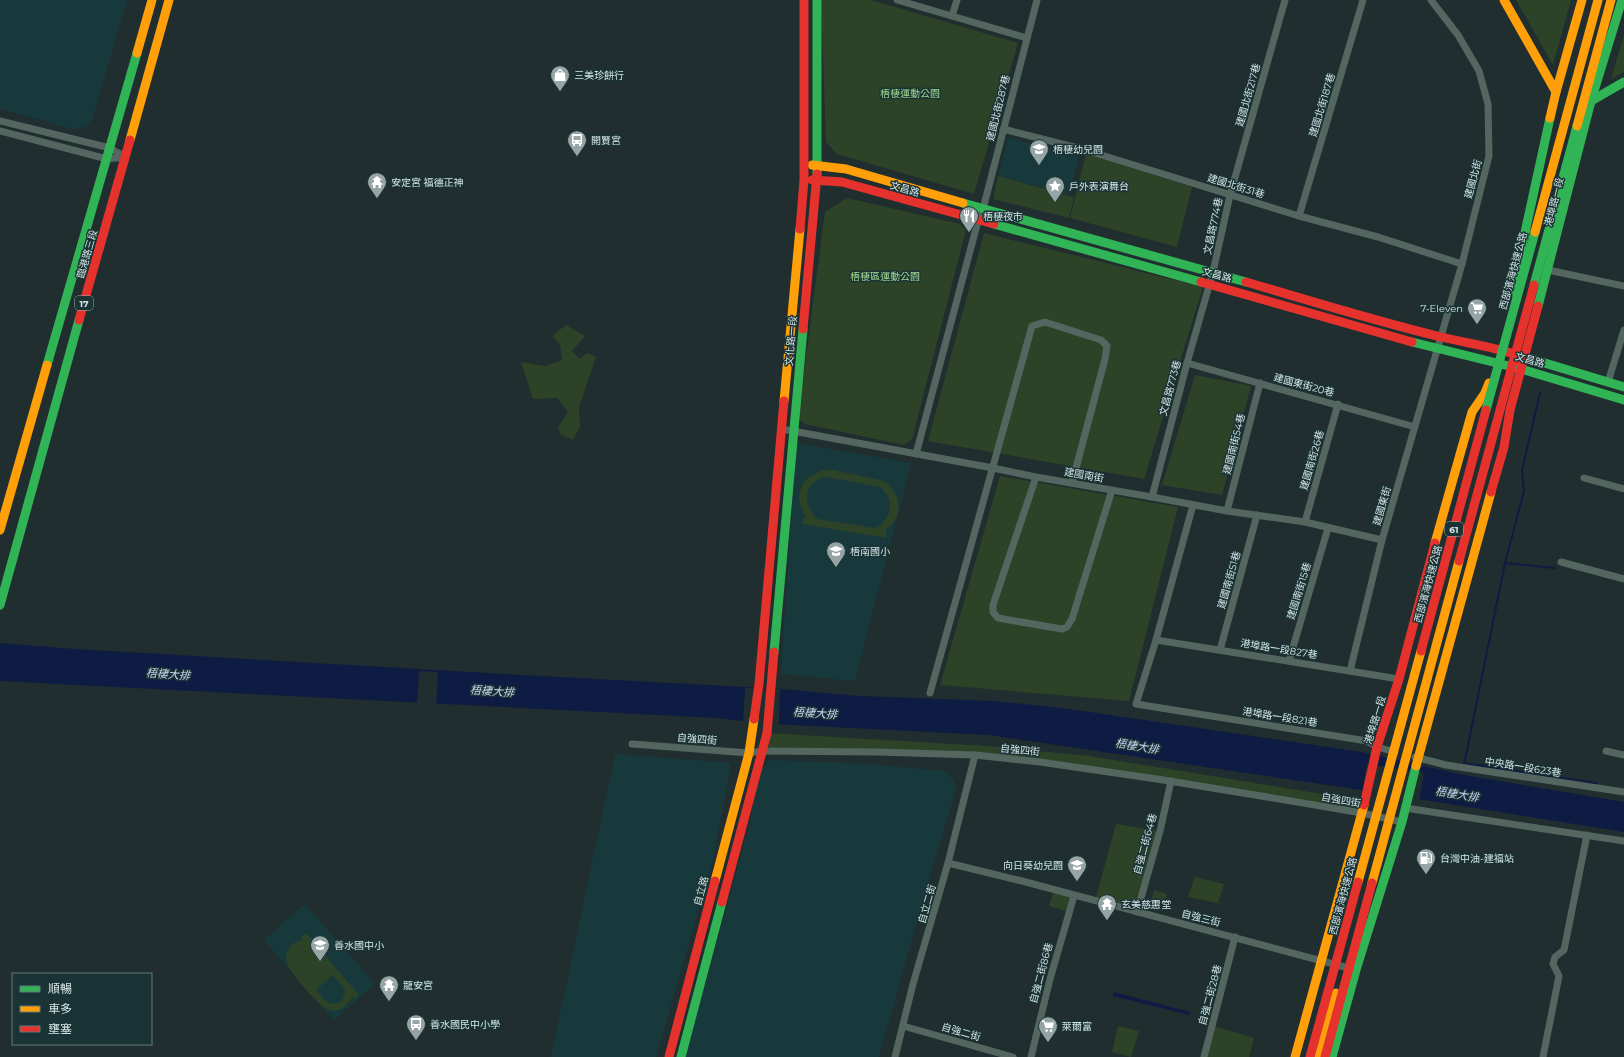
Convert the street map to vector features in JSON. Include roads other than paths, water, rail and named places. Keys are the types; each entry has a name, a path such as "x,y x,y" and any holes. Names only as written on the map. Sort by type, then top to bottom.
{"main road":[{"name":"臨港路三段","path":"0,530 152,0"},
{"name":"臨港路三段","path":"0,605 169,0"},
{"name":"文化路一段","path":"753,731 759,684 804,180 804,0"},
{"name":"文化路一段","path":"762,751 767,733 817,179 816,0"},
{"path":"1504,0 1556,92"},
{"name":"港埠路一段","path":"1295,1057 1362,813 1377,747 1399,678 1432,552 1472,412 1485,393 1500,349 1556,92 1582,0"},
{"name":"西部濱海快速公路","path":"1310,1057 1341,948 1598,0"},
{"name":"61","path":"1325,1057 1611,0"},
{"name":"港埠路一段","path":"1332,1057 1356,970 1402,822 1429,716 1504,447 1510,410 1548,270 1591,101 1622,0"},
{"path":"1591,101 1624,82"},
{"name":"文昌路","path":"804,164 846,169 983,209 1213,272 1333,308 1441,337 1500,349 1624,387"},
{"name":"文昌路","path":"804,180 817,179 842,182 1437,349 1521,369 1624,400"},
{"path":"1341,948 1343,924 1354,867 1485,393"},
{"name":"港埠路一段","path":"1318,1057 1478,472 1485,423 1485,393"},
{"path":"1355,949 1365,931 1491,470 1510,410"},
{"name":"港埠路一段","path":"1478,472 1498,430 1510,410"},
{"name":"自立路","path":"669,1057 749,753 753,731"},
{"path":"681,1057 762,751"}],"street":[{"path":"897,0 1027,38"},
{"path":"952,16 957,0"},
{"name":"建國北街287巷","path":"916,454 978,221 983,209 1037,0"},
{"name":"建國北街217巷","path":"1230,195 1285,0"},
{"name":"建國北街187巷","path":"1299,216 1363,0"},
{"name":"建國北街","path":"1431,0 1458,35 1479,71 1488,104 1489,156 1462,264 1437,349"},
{"path":"0,121 110,148 125,157"},
{"name":"建國北街31巷","path":"1003,129 1082,150 1299,216 1378,237 1462,264"},
{"path":"0,130 107,159 125,157"},
{"name":"文昌路774巷","path":"1209,284 1230,195"},
{"path":"1548,270 1624,286"},
{"name":"文昌路773巷","path":"1152,496 1209,284"},
{"path":"930,693 993,468 1011,396 1032,326 1045,322 1101,340 1107,346 1072,483"},
{"path":"1608,382 1624,330"},
{"name":"建國東街","path":"1350,671 1382,540 1416,427 1437,349"},
{"name":"建國東街20巷","path":"1187,363 1416,427"},
{"name":"建國南街54巷","path":"1227,511 1260,383"},
{"name":"建國南街26巷","path":"1305,522 1338,404"},
{"name":"建國南街","path":"782,428 1036,477 1152,496 1227,511 1305,522 1382,540"},
{"path":"1036,477 992,605 993,612 998,618 1062,629 1067,627 1072,619 1112,490"},
{"path":"1584,478 1624,489"},
{"path":"1156,640 1193,505"},
{"name":"建國南街51巷","path":"1220,650 1258,515"},
{"name":"建國南街15巷","path":"1289,661 1328,528"},
{"path":"1562,562 1624,579"},
{"name":"港埠路一段827巷","path":"1156,640 1399,678"},
{"name":"港埠路一段821巷","path":"1156,640 1136,704 1366,741 1377,747 1419,759"},
{"name":"自強四街","path":"632,744 749,753 762,751 877,752 975,756 1072,767 1171,781 1362,813 1402,822"},
{"path":"1606,751 1624,754"},
{"name":"自立二街","path":"895,1057 948,863 975,756"},
{"name":"中央路一段623巷","path":"1419,759 1454,766 1624,792"},
{"name":"自強二街64巷","path":"1137,912 1160,831 1171,781"},
{"path":"1405,808 1624,841"},
{"path":"1543,1057 1559,976 1553,964 1555,956 1564,950 1587,835"},
{"name":"自強三街","path":"948,863 1022,881 1356,970"},
{"name":"自強二街86巷","path":"1031,1057 1048,984 1074,896"},
{"name":"自強二街28巷","path":"1204,1057 1235,937"},
{"name":"自強二街","path":"904,1026 1013,1057"}],"water":[{"name":"梧棲大排","path":"0,643 75,649 782,689 859,696 995,701 1062,708 1362,752 1464,775 1624,802 1624,832 1368,791 989,735 772,724 716,718 0,681"},
{"path":"1114,992 1190,1012 1189,1015 1113,996"}],"waterway":[{"path":"1464,765 1505,563 1524,491 1522,470 1540,393"},
{"path":"1505,563 1555,568"},
{"path":"1464,763 1596,783"}],"place":[{"name":"三美珍餅行","path":"560,92"},
{"name":"開賢宮","path":"577,157"},
{"name":"梧棲幼兒園","path":"1039,166"},
{"name":"安定宮 福德正神","path":"377,199"},
{"name":"戶外表演舞台","path":"1055,203"},
{"name":"梧棲夜市","path":"969,233"},
{"name":"7-Eleven","path":"1477,325"},
{"name":"梧南國小","path":"836,568"},
{"name":"台灣中油-建福站","path":"1426,875"},
{"name":"向日葵幼兒園","path":"1077,882"},
{"name":"玄美慈惠堂","path":"1107,921"},
{"name":"善水國中小","path":"320,962"},
{"name":"龍安宮","path":"389,1002"},
{"name":"善水國民中小學","path":"416,1041"},
{"name":"萊爾富","path":"1048,1043"}],"park label":[{"name":"梧棲運動公園","path":"910,93"},
{"name":"梧棲區運動公園","path":"885,276"}]}
